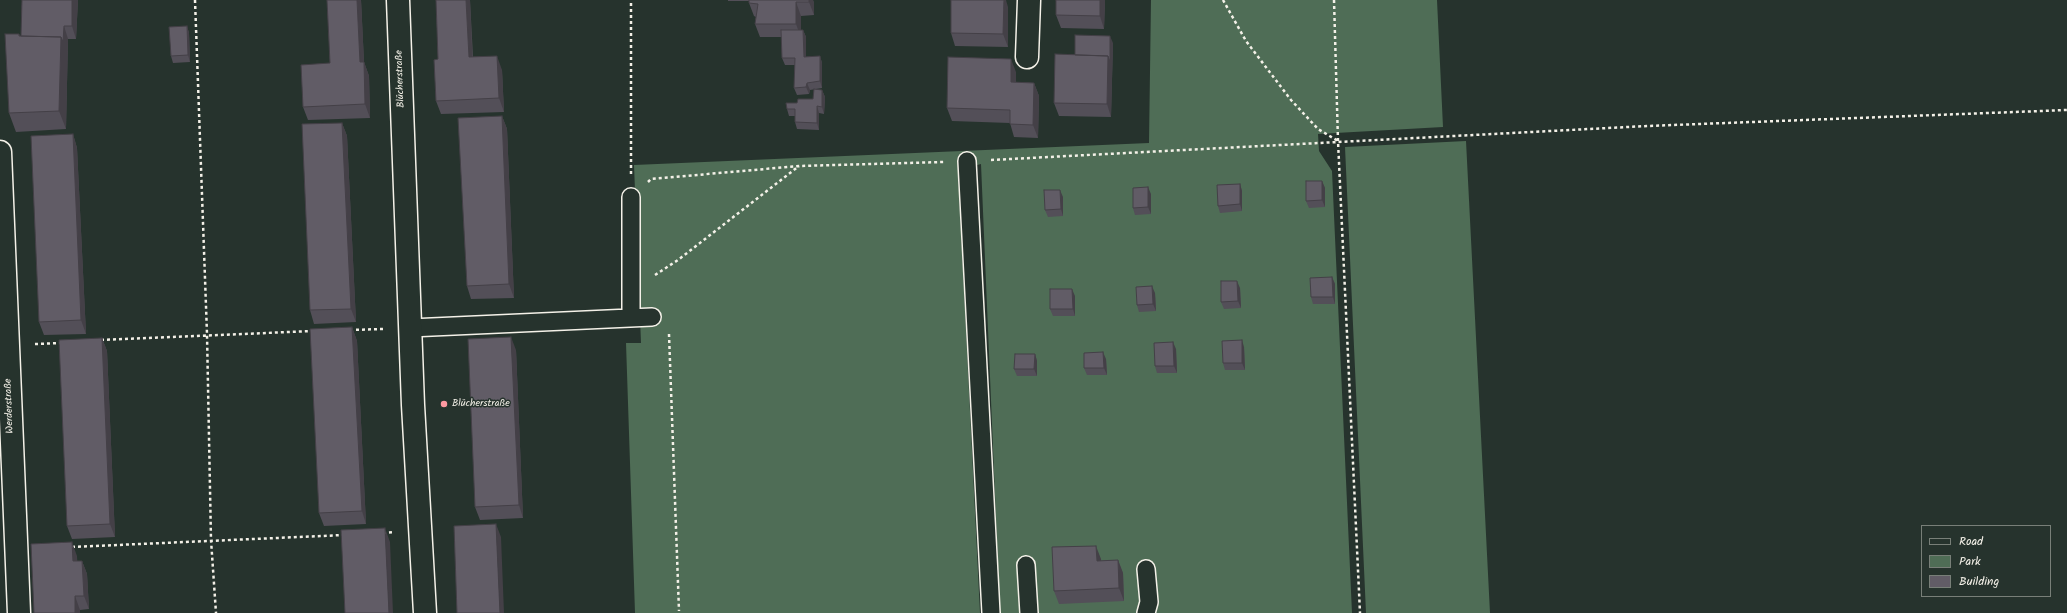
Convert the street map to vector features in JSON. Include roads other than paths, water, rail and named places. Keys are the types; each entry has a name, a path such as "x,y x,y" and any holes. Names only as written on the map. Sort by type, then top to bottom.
{"street":[{"name":"Blücherstraße","path":"398,0 410,328 425,613"},
{"path":"1027,57 1028,0"},
{"name":"Werderstraße","path":"0,152 19,613"}],"lane":[{"path":"966,161 991,613"},
{"path":"631,197 631,318"},
{"path":"410,328 652,317"},
{"path":"1026,565 1029,613"},
{"path":"1146,569 1149,602 1146,613"}],"place":[{"name":"Blücherstraße","path":"444,404"}]}
